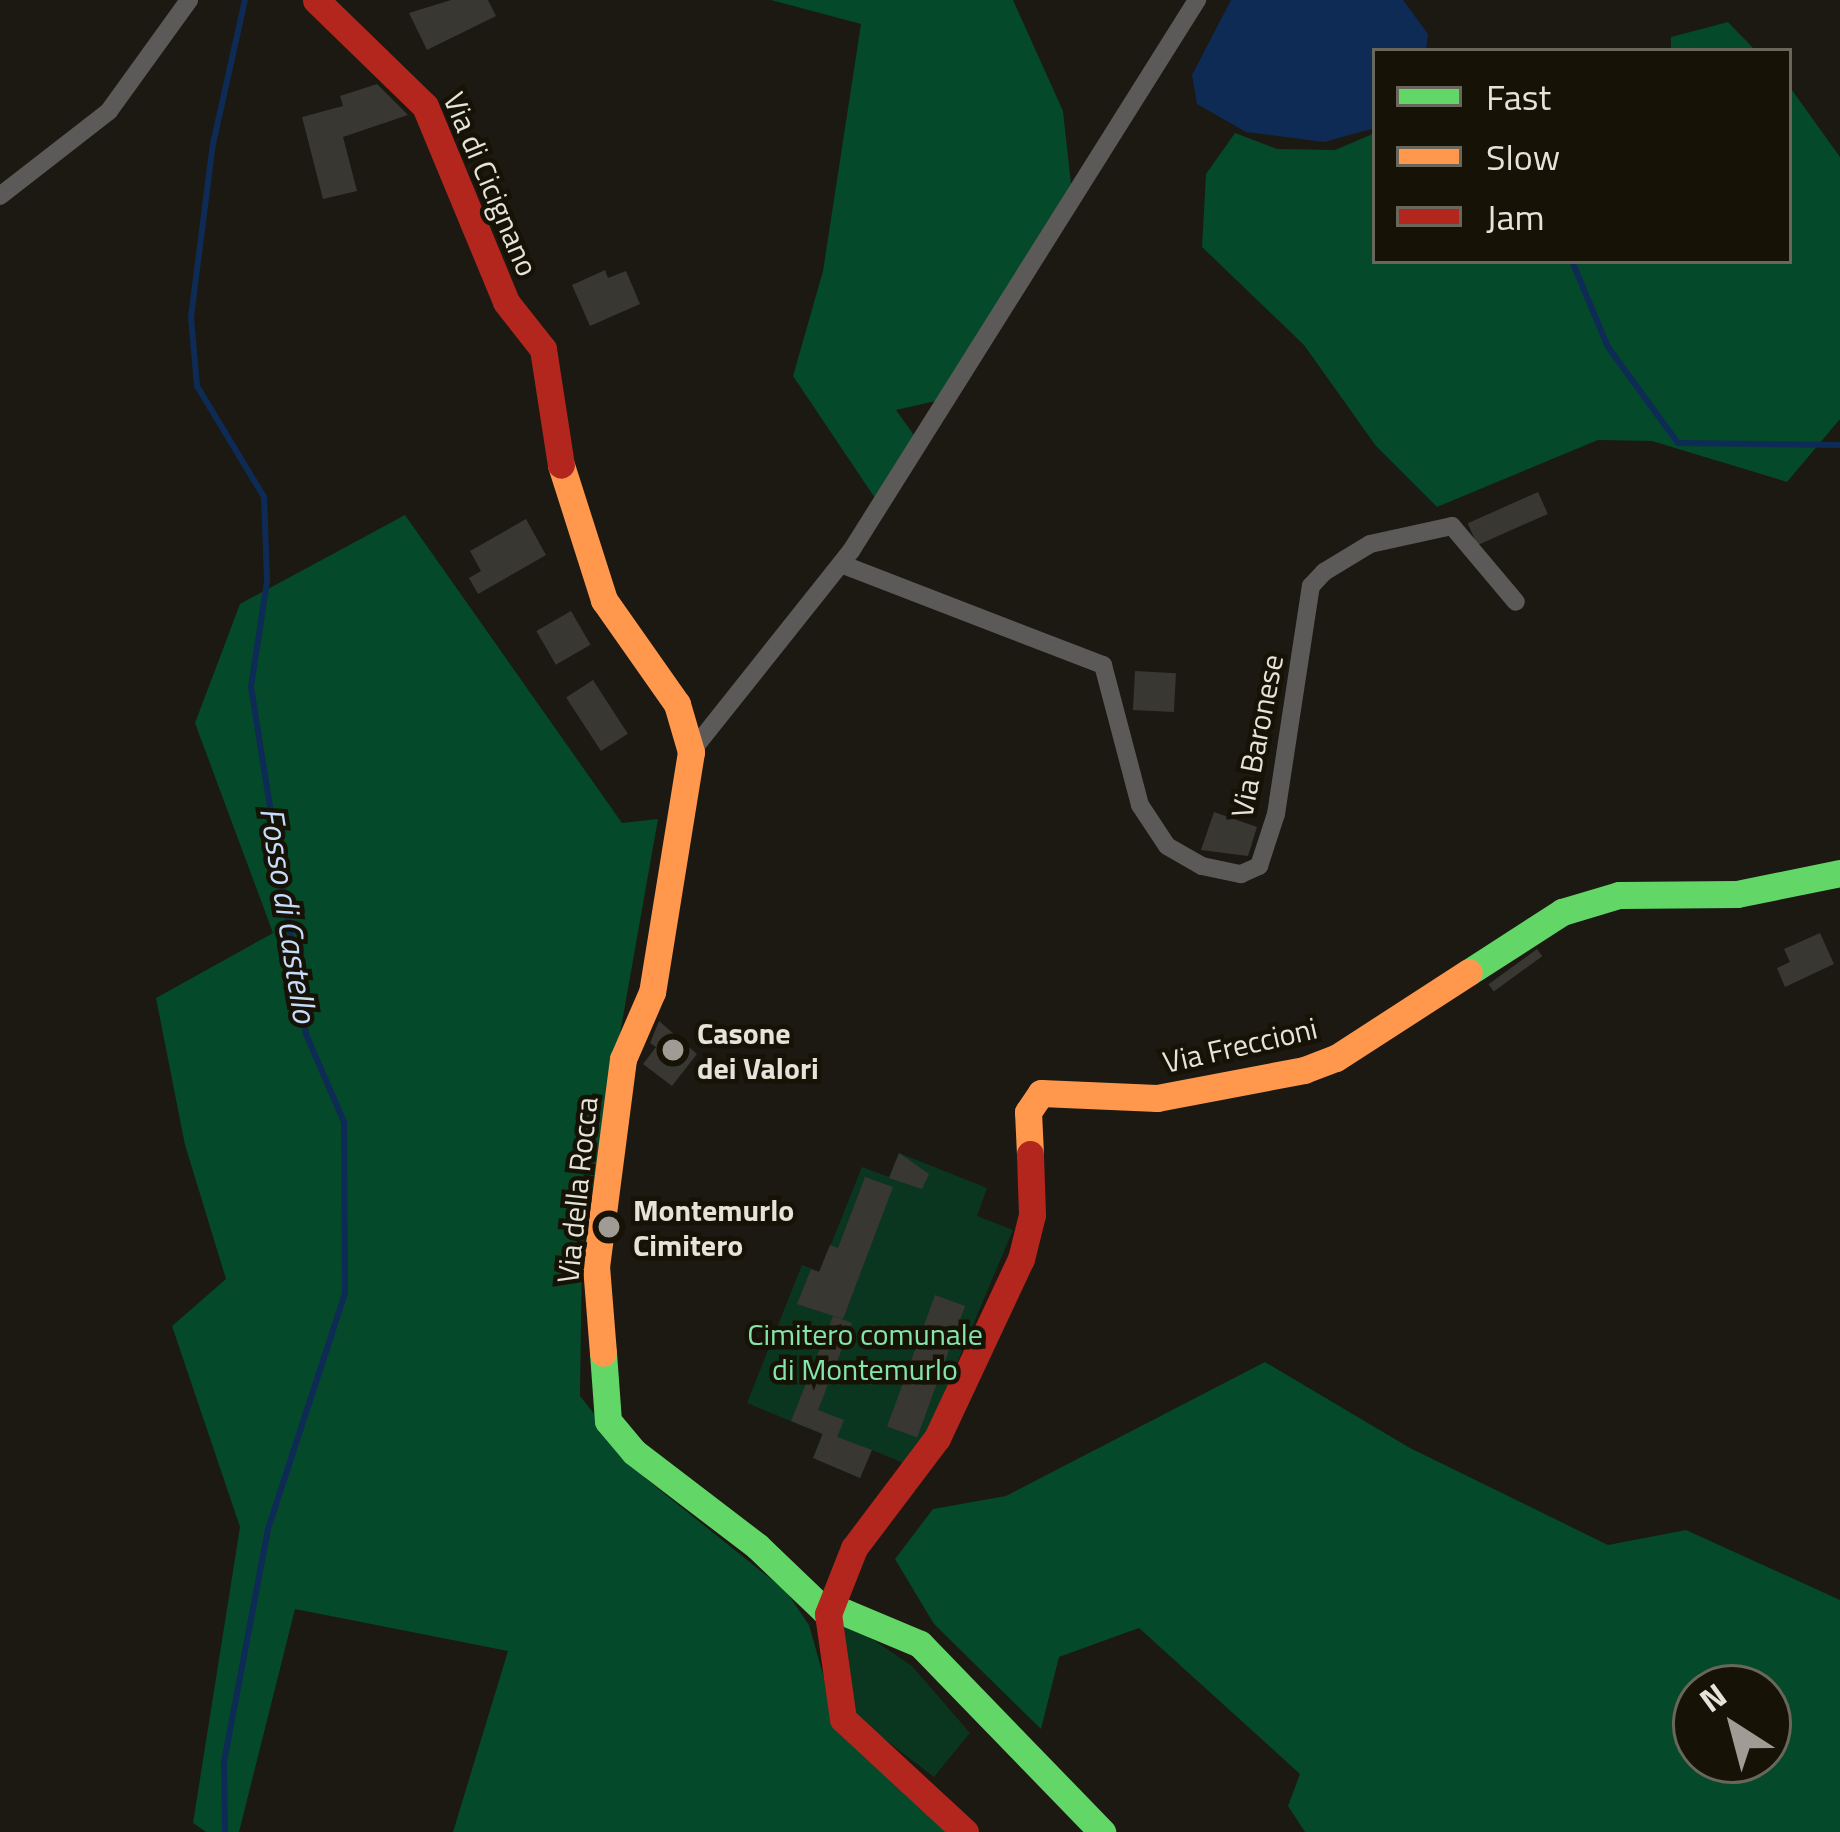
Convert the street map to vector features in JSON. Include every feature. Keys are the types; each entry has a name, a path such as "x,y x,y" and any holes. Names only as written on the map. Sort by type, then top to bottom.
{"street":[{"path":"0,196 109,111 189,0"},
{"name":"Via di Cicignano","path":"316,0 425,106 506,302 543,349 562,475 604,600 677,704 691,752"},
{"path":"691,752 841,564 1197,0"},
{"name":"Via Baronese","path":"841,564 1103,665 1139,806 1168,845 1202,866 1241,874 1259,866 1276,814 1311,586 1324,572 1370,544 1452,526 1516,602"},
{"name":"Via della Rocca","path":"691,752 652,992 623,1059 596,1266 608,1421 634,1452 757,1546 828,1614 844,1612 920,1644 1102,1832"},
{"name":"Via Freccioni","path":"828,1614 854,1548 937,1438 1021,1259 1033,1215 1028,1112 1041,1094 1157,1098 1304,1070 1336,1058 1562,911 1619,895 1737,894 1840,873"},
{"path":"828,1614 843,1720 965,1832"}],"green space":[{"path":"771,0 1013,0 1063,111 1071,184 940,400 896,410 916,438 875,498 793,376 823,271 861,24"},
{"path":"1728,22 1753,48 1671,48 1671,37"},
{"path":"1792,90 1840,157 1840,419 1787,482 1652,441 1598,440 1437,507 1376,446 1304,345 1202,247 1206,174 1235,133 1277,149 1335,150 1372,134 1372,264 1792,264"},
{"path":"405,515 622,823 658,819 582,1249 580,1396 646,1479 786,1591 809,1625 839,1731 950,1832 453,1832 508,1651 295,1609 239,1832 206,1832 193,1823 240,1527 172,1326 226,1279 185,1145 156,998 273,933 195,723 240,604"},
{"name":"Cimitero comunale di Montemurlo","path":"899,1153 987,1188 977,1216 1013,1230 913,1467 872,1450 860,1478 813,1458 822,1434 747,1403 802,1265 820,1272 862,1167 889,1177"},
{"path":"1265,1362 1410,1448 1608,1545 1686,1530 1840,1600 1840,1832 1305,1832 1288,1806 1300,1774 1139,1628 1059,1657 1041,1729 934,1624 895,1559 933,1509 1006,1496"},
{"path":"847,1622 912,1666 970,1733 934,1777 849,1712 837,1627"}],"water":[{"path":"1231,0 1403,0 1428,34 1426,48 1372,48 1372,129 1324,142 1246,132 1197,104 1192,75"}],"building":[{"path":"451,0 488,0 496,16 427,50 409,13"},
{"path":"377,84 408,115 343,137 357,191 323,199 302,117 343,106 340,96"},
{"path":"605,270 608,278 626,271 640,304 590,326 572,285"},
{"path":"1538,492 1548,514 1477,545 1468,523"},
{"path":"526,519 546,555 478,594 469,578 481,571 470,551"},
{"path":"571,611 590,645 556,665 536,631"},
{"path":"1135,671 1176,673 1174,712 1133,710"},
{"path":"593,680 628,734 601,751 566,697"},
{"path":"1214,812 1257,827 1248,856 1201,850"},
{"path":"1820,933 1834,964 1785,987 1777,968 1790,962 1784,949"},
{"path":"1537,949 1542,956 1494,992 1488,984"},
{"name":"Casone dei Valori","path":"659,1021 697,1054 672,1086 643,1064 656,1047 650,1043"},
{"path":"899,1153 929,1174 922,1189 889,1178"},
{"path":"865,1177 893,1187 843,1319 797,1304 811,1269 819,1272 830,1245 838,1248"},
{"path":"935,1295 965,1306 917,1438 887,1427"},
{"path":"833,1316 852,1323 818,1410 844,1420 837,1437 872,1450 860,1478 813,1458 823,1434 791,1421"}],"waterway":[{"name":"Fosso di Castello","path":"225,1832 224,1762 268,1529 345,1293 344,1122 306,1034 251,687 267,581 264,497 197,386 191,317 213,144 245,0"},
{"path":"1573,264 1608,347 1678,443 1840,445"}],"traffic: fast":[{"path":"1469,972 1562,912 1619,895 1737,894 1840,873"},
{"path":"603,1353 608,1421 634,1452 757,1546 828,1614 844,1612 920,1644 1102,1832"}],"traffic: slow":[{"path":"561,465 604,600 677,704 691,752 652,992 623,1059 596,1266 603,1353"},
{"path":"1030,1154 1028,1112 1041,1093 1157,1098 1304,1070 1336,1058 1469,972"}],"traffic: jam":[{"path":"316,0 425,106 506,302 543,349 561,465"},
{"path":"965,1832 843,1719 828,1614 854,1548 937,1438 1021,1259 1032,1215 1030,1154"}],"place":[{"name":"Casone dei Valori","path":"673,1050"},
{"name":"Montemurlo Cimitero","path":"609,1227"}]}
